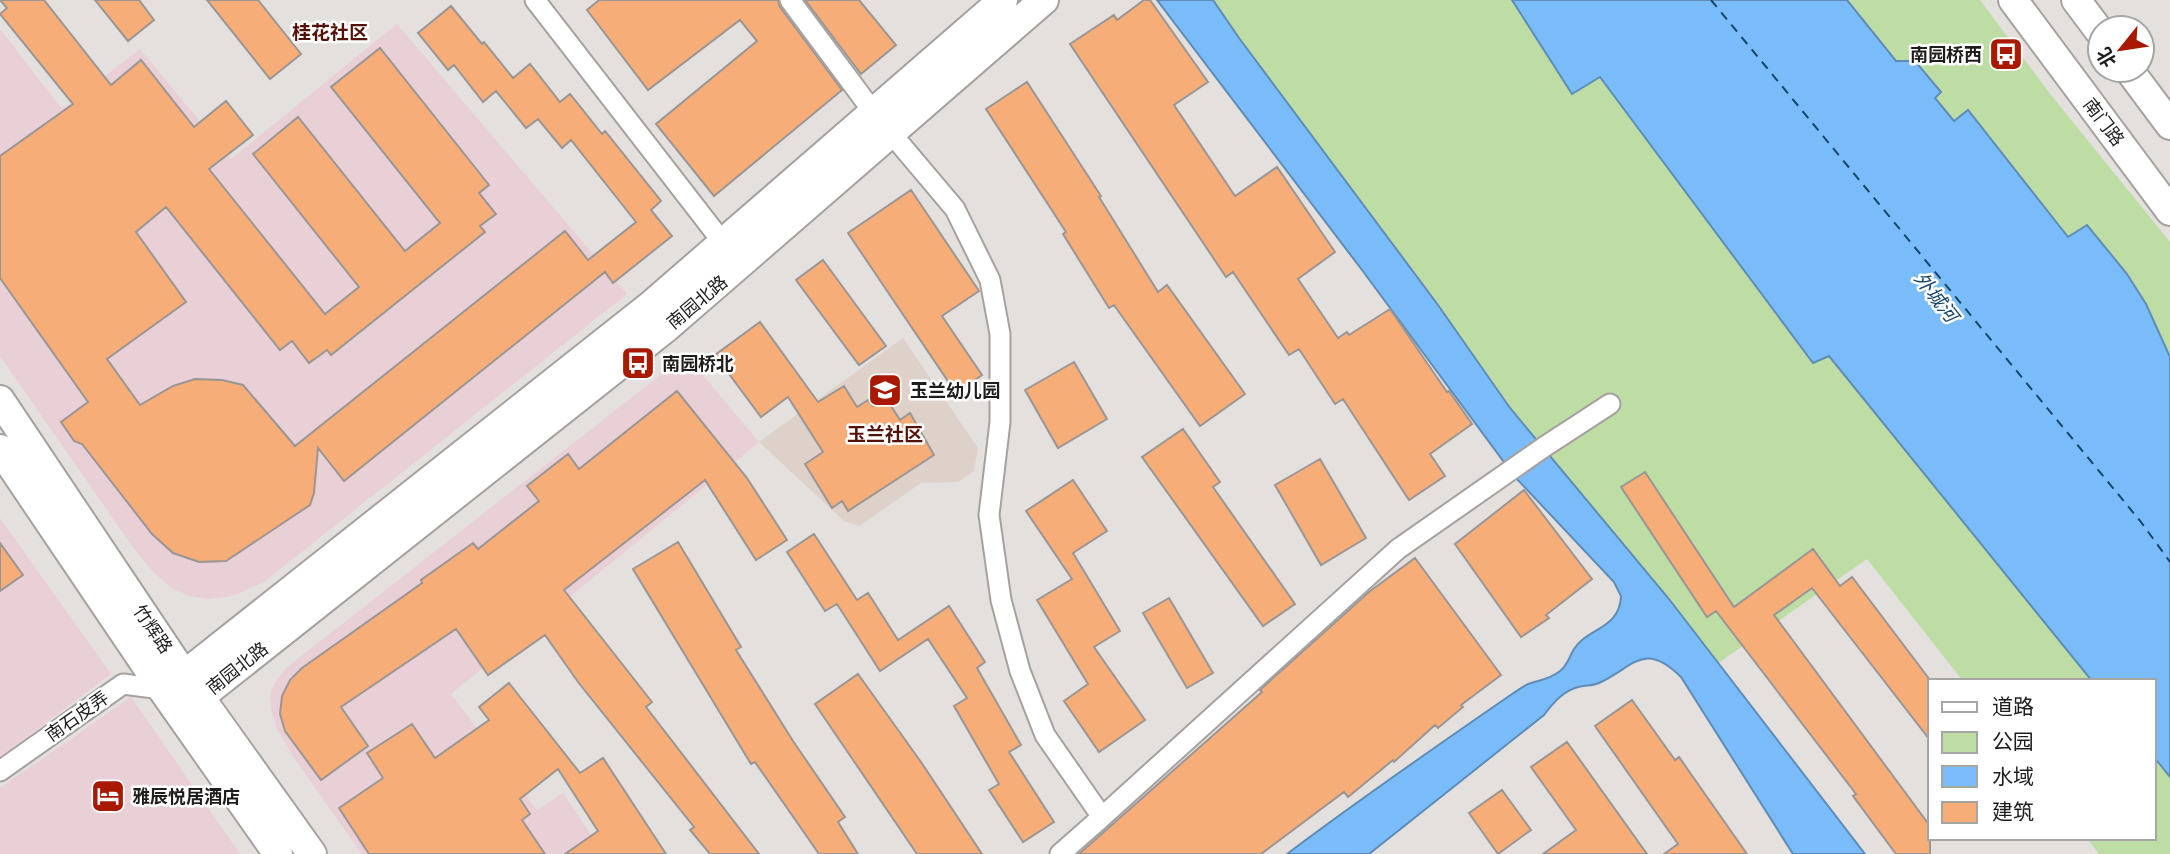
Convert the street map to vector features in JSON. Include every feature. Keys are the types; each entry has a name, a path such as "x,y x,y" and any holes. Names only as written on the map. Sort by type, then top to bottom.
{"main road":[{"name":"南园北路","path":"182,687 667,327 883,123 1003,0"},
{"name":"南园北路","path":"182,687 724,244 1044,0"},
{"name":"南门路","path":"2013,0 2170,211"},
{"path":"2139,84 2170,125"},
{"name":"竹辉路","path":"0,400 182,687 278,854"},
{"name":"竹辉路","path":"0,449 312,854"}],"street":[{"path":"536,0 724,244"},
{"path":"790,0 883,123 955,209 990,280 1000,334 1000,422 989,515 1001,600 1020,671 1045,735 1102,817"},
{"path":"1060,854 1398,549 1610,404"},
{"name":"南石皮弄","path":"0,771 123,684 182,687"}],"shaded area":[{"path":"397,24 627,294 264,582 232,596 208,599 190,596 173,589 153,572 132,546 0,356 0,29 62,109 140,49 231,159"},
{"name":"玉兰幼儿园","path":"903,338 978,448 974,471 958,482 921,483 859,526 844,521 759,442"},
{"path":"686,355 759,442 451,694 537,810 563,793 604,854 362,854 294,758 277,729 270,696 274,684 286,668"},
{"path":"0,518 111,674 0,757"},
{"path":"131,697 240,854 0,854 0,788"}],"green space":[{"path":"1213,0 1512,0 1572,94 1600,77 1812,363 1829,355 2090,679 1961,679 1867,559 1717,664 1669,599 1510,408 1438,305"},
{"path":"1847,0 1980,0 2051,95 2170,242 2170,357 2146,304 2127,274 2087,226 2068,238 1968,111 1955,121 1935,97 1941,92 1896,61"},
{"path":"2156,760 2170,777 2170,854 2099,854 2088,840 2156,840"}],"water":[{"path":"1157,0 1213,0 1438,305 1510,408 1669,599 1865,854 1793,854 1681,677 1658,660 1648,658 1631,664 1599,683 1578,687 1563,694 1544,715 1369,854 1287,854 1516,691 1560,671 1580,642 1615,615 1621,596 1614,582 1515,477"},
{"name":"外城河","path":"1512,0 1847,0 1896,61 1915,61 1941,92 1935,98 1954,121 1968,110 2068,237 2087,225 2127,274 2146,304 2170,357 2170,777 2156,760 2156,679 2090,679 1829,356 1813,363 1600,77 1572,94"}],"building":[{"path":"0,0 44,0 111,85 141,60 194,127 226,101 253,135 209,169 325,314 359,287 253,154 298,117 405,251 440,223 331,87 380,48 489,185 479,193 496,214 480,226 485,232 331,355 327,350 309,363 292,341 280,350 166,207 136,232 186,302 107,359 140,405 173,386 195,379 222,380 243,385 295,446 565,231 588,260 636,222 571,140 562,148 538,119 526,128 496,91 483,102 454,65 448,70 418,33 451,6 513,78 530,64 560,102 570,94 602,134 605,131 661,201 651,210 672,236 613,283 605,272 344,481 318,448 314,493 310,505 226,561 199,562 173,553 152,534 82,444 74,441 61,422 88,402 0,278 0,156 73,104 0,14 7,8"},
{"path":"95,0 139,0 154,20 128,41"},
{"path":"207,0 258,0 301,54 270,79"},
{"path":"599,0 778,0 780,7 842,90 714,196 656,124 757,41 740,20 648,90 587,10"},
{"path":"805,0 859,0 896,45 861,74"},
{"path":"1144,0 1150,0 1208,82 1174,105 1235,196 1277,167 1335,252 1298,279 1338,338 1347,332 1349,335 1390,309 1472,424 1430,454 1445,476 1409,500 1343,399 1335,404 1299,349 1289,355 1233,272 1226,277 1070,44 1114,15 1117,20"},
{"path":"1027,82 1101,196 1099,197 1158,292 1167,285 1245,394 1200,426 1114,305 1109,308 1063,234 1066,232 986,109"},
{"path":"911,190 979,291 942,316 982,375 956,393 848,233"},
{"path":"823,260 886,346 859,365 796,280"},
{"path":"760,322 818,402 844,386 857,407 868,400 873,406 886,398 900,420 910,413 934,455 848,511 842,501 832,508 805,464 823,452 788,397 761,417 715,355"},
{"path":"1074,362 1107,419 1058,448 1025,390"},
{"path":"677,391 747,478 787,540 756,560 705,480 564,590 652,702 646,707 759,854 710,854 690,830 694,827 578,682 545,635 488,675 456,629 341,707 368,746 321,780 285,731 280,714 282,696 290,680 302,668 422,583 421,580 473,543 478,549 539,501 527,486 568,454 579,469"},
{"path":"1183,429 1220,482 1213,487 1295,604 1263,626 1142,457"},
{"path":"1320,459 1366,538 1321,565 1275,485"},
{"path":"1645,472 1734,607 1813,549 1840,586 1852,577 1929,679 1928,737 1812,588 1774,615 1928,823 1930,854 1896,854 1853,796 1856,794 1716,611 1707,617 1621,487"},
{"path":"1073,480 1107,531 1073,553 1120,631 1094,647 1145,720 1099,752 1064,701 1088,684 1037,600 1072,579 1026,511"},
{"path":"1524,490 1592,579 1546,615 1549,618 1521,637 1455,544"},
{"path":"814,534 857,600 868,593 898,640 949,606 985,662 977,668 1021,745 1009,752 1054,822 1023,842 989,790 999,784 954,706 967,698 928,639 880,671 837,604 825,611 787,552"},
{"path":"678,542 741,647 736,650 845,817 838,822 858,854 819,854 755,762 751,764 633,569"},
{"path":"0,543 23,575 0,591"},
{"path":"1415,558 1501,675 1461,705 1463,707 1438,728 1435,725 1394,762 1393,760 1348,797 1344,792 1261,854 1079,854 1262,692 1260,690 1369,592"},
{"path":"1169,598 1213,673 1187,688 1143,613"},
{"path":"858,674 982,854 917,854 815,704"},
{"path":"509,683 580,773 603,758 666,854 565,854 598,831 558,769 520,799 530,814 522,820 545,854 369,854 339,808 383,778 367,753 412,724 435,758 489,720 479,707"},
{"path":"1632,700 1675,760 1679,757 1747,854 1664,854 1678,844 1595,726"},
{"path":"1567,742 1647,854 1543,854 1576,830 1531,767"},
{"path":"1502,790 1531,830 1498,854 1469,813"}],"ferry route":[{"path":"1711,0 2141,522 2170,562"}],"place":[{"name":"南园桥西","path":"2006,54"},
{"name":"南园桥北","path":"638,363"},
{"name":"玉兰幼儿园","path":"885,390"},
{"name":"雅辰悦居酒店","path":"108,796"}],"district":[{"name":"桂花社区","path":"330,32"},
{"name":"玉兰社区","path":"885,434"}]}
